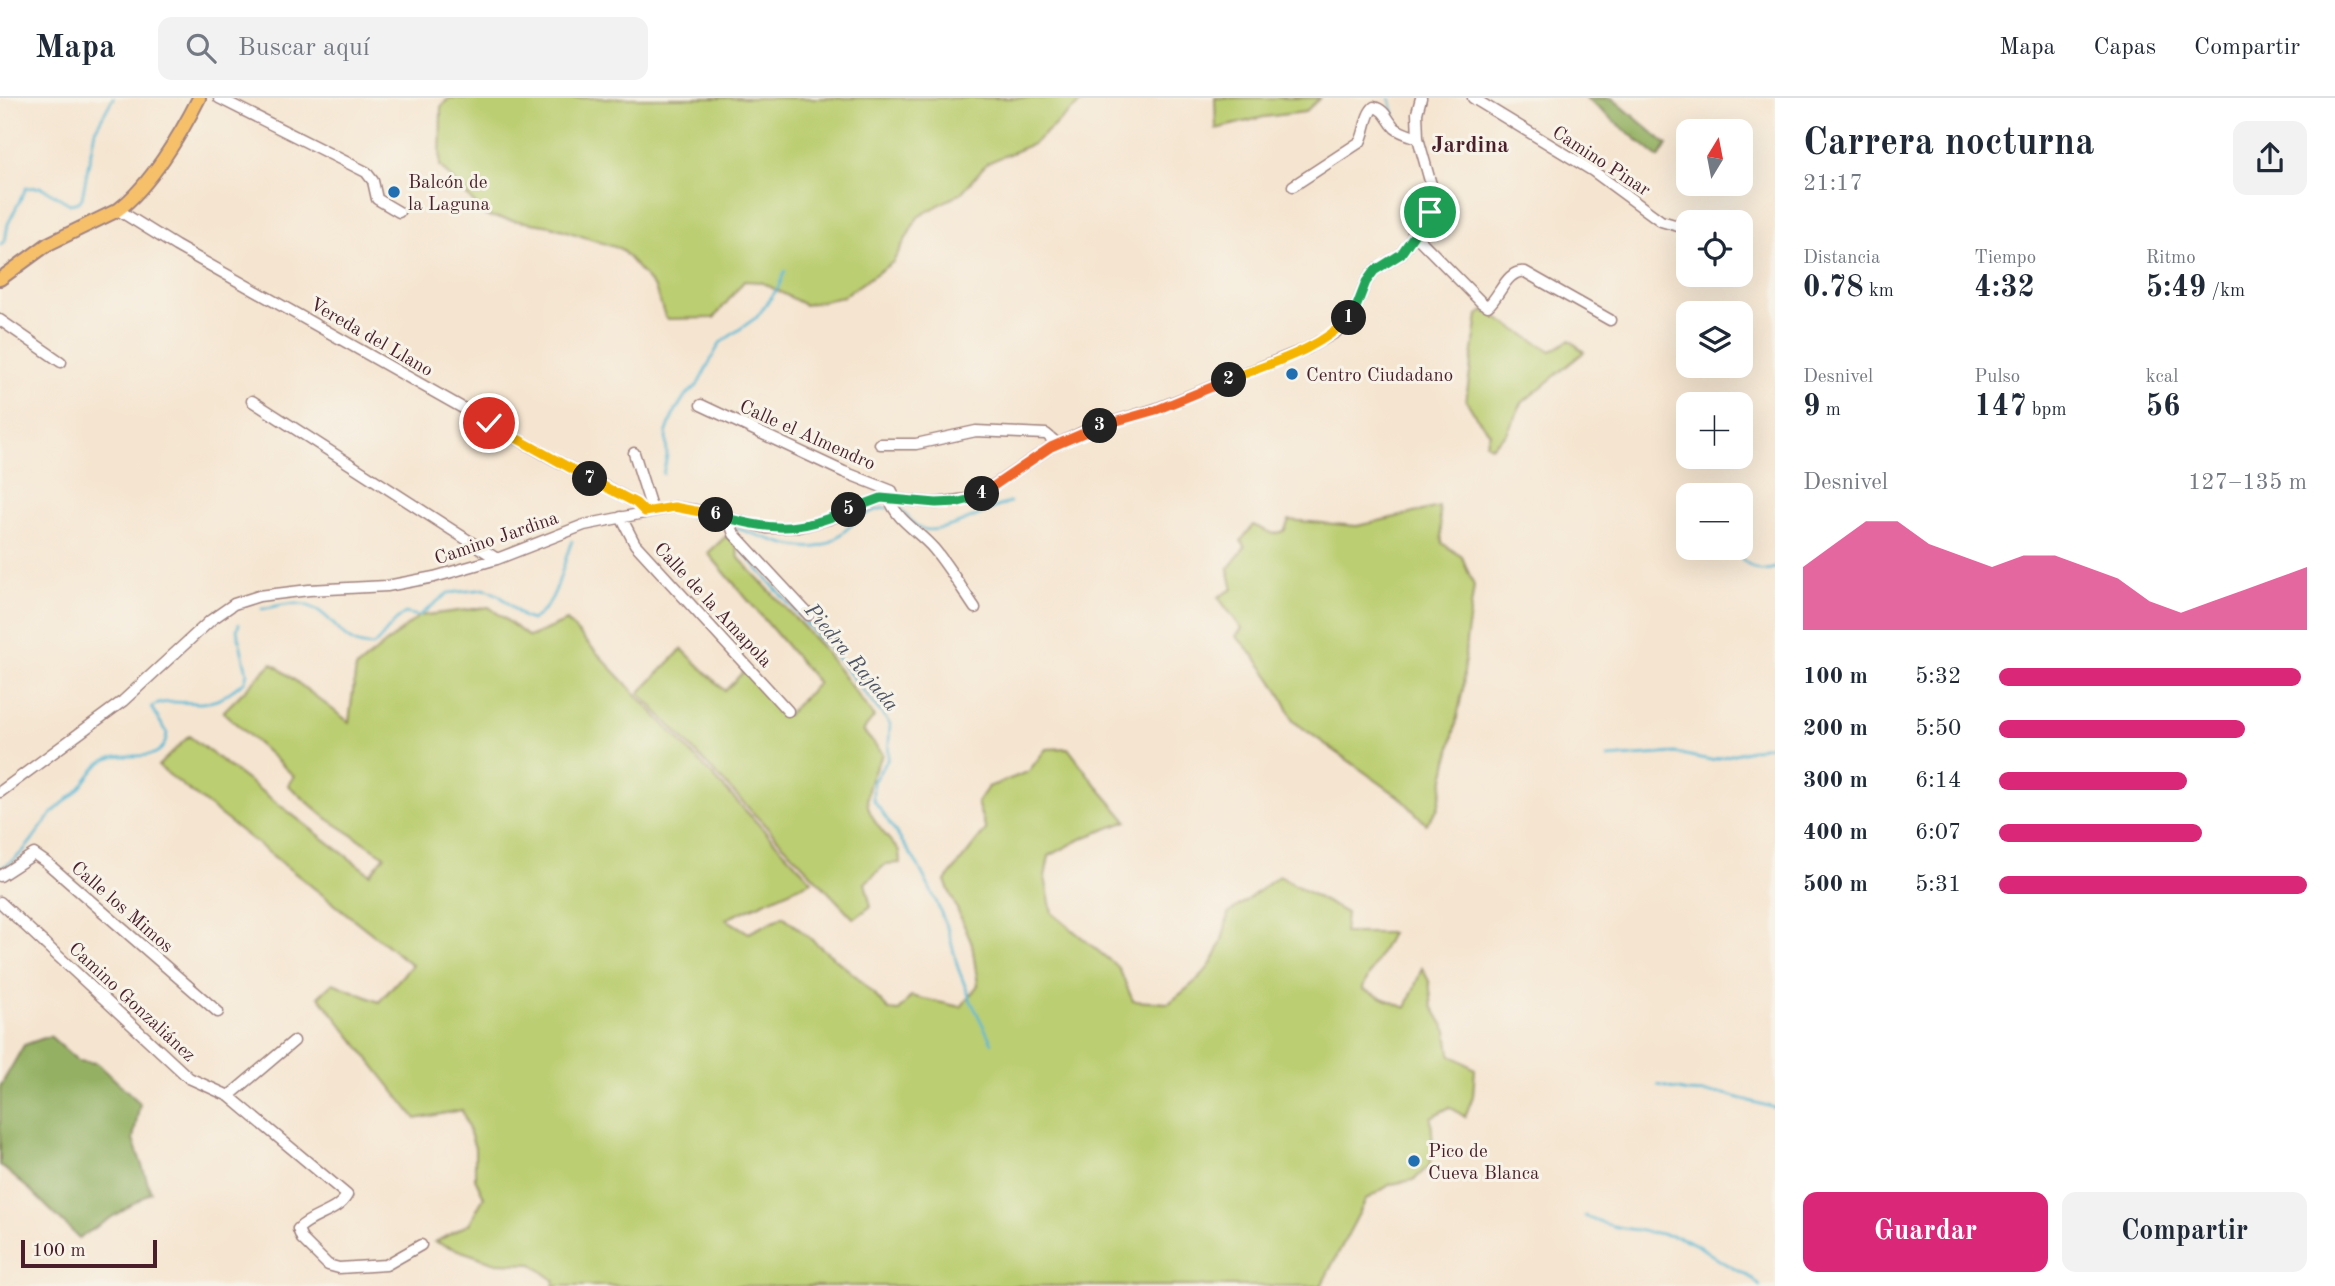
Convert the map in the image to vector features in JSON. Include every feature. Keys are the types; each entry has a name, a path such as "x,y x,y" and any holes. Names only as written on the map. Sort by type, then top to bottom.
{"main road":[{"path":"0,279 48,244 126,204 163,159 199,98"}],"street":[{"path":"219,98 366,172 373,181 377,199 400,212"},
{"name":"Camino Jardina","path":"0,792 122,701 211,620 234,604 259,596 387,586 434,578 497,559 584,525 649,511 682,507 767,528 799,527 829,519 881,498 936,503 975,498 1058,444 1089,429 1156,410 1306,349 1336,332 1354,313 1366,282 1374,271 1401,254 1430,212 1435,198 1418,138 1417,113 1421,98"},
{"name":"Camino Pinar","path":"1473,98 1593,172 1661,221 1676,225"},
{"path":"1293,186 1360,142 1370,111 1374,107 1385,113 1395,127 1418,138"},
{"name":"Vereda del Llano","path":"118,210 176,246 649,511"},
{"path":"1413,233 1488,306 1518,271 1525,272 1611,320"},
{"path":"0,320 61,362"},
{"path":"252,401 497,559"},
{"name":"Calle el Almendro","path":"701,405 891,491 892,500"},
{"path":"880,444 916,444 976,431 1045,433 1058,444"},
{"path":"634,453 649,511"},
{"path":"892,500 893,508 934,549 975,608"},
{"name":"Calle de la Amapola","path":"621,517 635,544 788,711"},
{"path":"733,519 731,526 734,534 809,615"},
{"name":"Calle los Mimos","path":"0,876 34,854 218,1012"},
{"name":"Camino Gonzaliánez","path":"0,902 190,1078 229,1096 347,1195 342,1205 307,1220 298,1229 302,1239 328,1265 339,1268 386,1265 421,1245"},
{"path":"229,1096 294,1041"}],"green space":[{"path":"449,98 1086,98 1033,144 987,163 962,192 918,217 893,262 842,297 805,305 761,282 744,281 714,318 666,319 655,288 621,249 551,226 486,216 440,166 441,107"},
{"path":"1215,98 1320,98 1305,112 1264,117 1216,129"},
{"path":"1586,98 1611,98 1618,103 1667,145 1659,158"},
{"path":"1485,311 1551,351 1570,340 1584,352 1522,403 1507,433 1491,447 1486,443 1490,433 1466,400 1478,315"},
{"path":"1439,507 1442,543 1462,557 1474,586 1466,641 1463,689 1438,808 1426,824 1402,799 1293,721 1269,676 1236,636 1242,629 1218,597 1233,589 1228,569 1245,547 1241,541 1253,525 1274,534 1284,531 1289,520 1357,526"},
{"path":"726,536 736,545 739,558 820,645 874,717 863,731 883,754 869,784 868,806 878,826 899,851 900,863 886,864 865,883 871,906 854,919 639,693 682,649 725,691 746,669 787,715 818,683 708,553"},
{"path":"489,607 529,637 567,621 812,881 726,919 749,933 783,916 857,977 889,1010 899,1011 911,996 961,1007 978,985 972,944 945,881 986,830 977,803 988,787 1028,772 1046,749 1068,748 1127,821 1083,838 1049,856 1045,877 1052,913 1119,968 1133,1001 1169,1003 1193,984 1216,956 1228,914 1279,876 1346,913 1344,933 1391,933 1362,989 1406,1008 1422,968 1429,981 1432,1006 1447,1031 1450,1054 1475,1069 1473,1096 1465,1117 1450,1107 1431,1117 1433,1147 1430,1165 1414,1180 1391,1184 1366,1200 1321,1286 553,1286 555,1281 532,1264 496,1263 435,1242 469,1224 484,1197 475,1178 475,1148 462,1110 416,1119 319,996 333,983 379,1002 412,965 158,766 189,736 370,874 385,856 326,818 288,785 294,776 223,712 272,663 349,722 356,668 419,616"},
{"path":"50,1036 78,1061 97,1063 140,1103 133,1139 151,1192 79,1238 0,1165 0,1087 24,1045"}],"waterway":[{"path":"0,245 5,241 8,224 26,188 41,187 70,204 79,202 95,130 113,98"},
{"path":"1390,99 1396,123"},
{"path":"663,474 667,456 666,434 673,415 685,396 697,386 720,343 757,317 778,288 785,271"},
{"path":"898,508 918,527 931,530 954,525 1010,502"},
{"path":"736,528 786,544 817,547 834,540 857,520 876,510 887,508"},
{"path":"689,516 724,524"},
{"path":"262,609 286,604 305,605 320,612 346,637 362,645 373,646 405,613 419,616 448,593 486,589 500,596 523,617 531,620 540,614 553,596 572,541"},
{"name":"Piedra Rajada","path":"741,547 890,724 888,759 873,782 873,799 918,865 936,901 971,1001 992,1043"},
{"path":"1743,560 1757,569 1775,568"},
{"path":"0,868 23,851 55,811 101,763 120,756 141,756 158,752 164,745 167,733 151,707 167,702 200,703 217,700 245,681 247,673 237,630 239,624"},
{"path":"1607,758 1675,753 1711,760 1775,744"},
{"path":"1658,1085 1687,1092 1725,1094 1775,1108"},
{"path":"1585,1216 1621,1228 1687,1240 1747,1275 1760,1286"}],"place":[{"name":"Balcón de la Laguna","path":"394,192"},
{"name":"Centro Ciudadano","path":"1292,374"},
{"name":"Pico de Cueva Blanca","path":"1414,1161"}],"district":[{"name":"Jardina","path":"1470,144"}],"route":[{"path":"489,423 636,503 645,512 682,507 754,526 799,527 829,519 881,498 936,503 959,502 975,498 1051,447 1089,429 1156,410 1306,349 1336,332 1354,313 1366,282 1374,271 1401,254 1430,212"}]}
